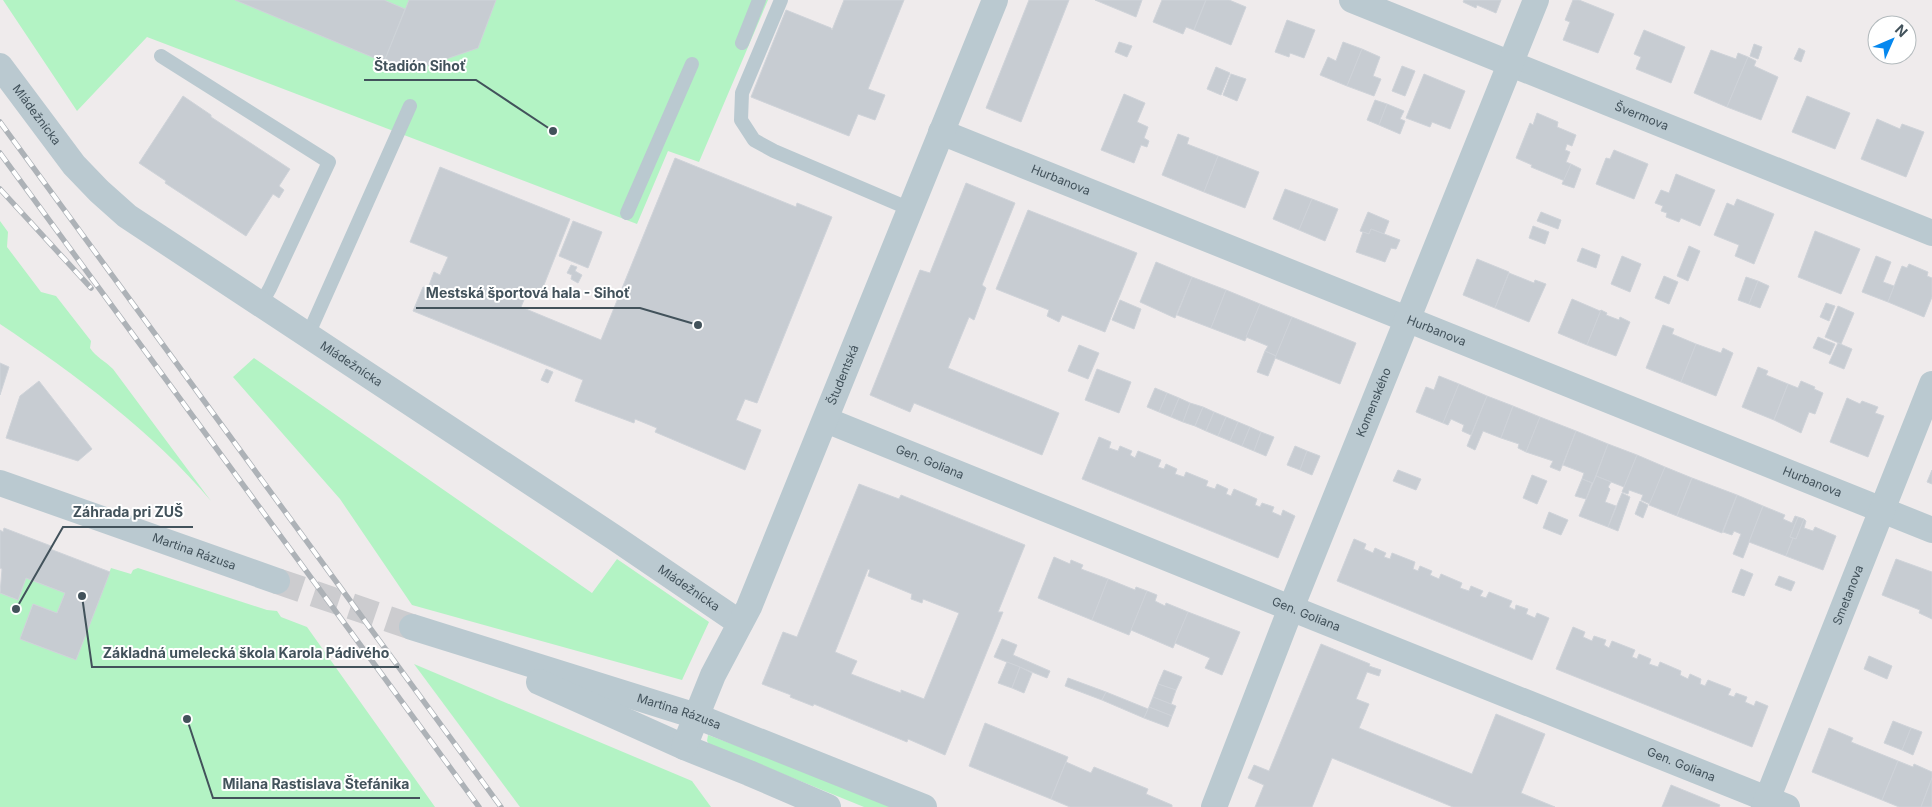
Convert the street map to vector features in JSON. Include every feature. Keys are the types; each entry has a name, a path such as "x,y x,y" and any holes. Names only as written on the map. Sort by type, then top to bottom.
{"street":[{"name":"Študentská","path":"684,747 714,675 753,598 995,0"},
{"name":"Švermova","path":"1352,0 1932,233"},
{"name":"Komenského","path":"1214,807 1291,608 1536,0"},
{"name":"Mládežnícka","path":"0,66 74,166 99,192 127,216 740,623"},
{"name":"Hurbanova","path":"941,132 1932,530"},
{"name":"Smetanova","path":"1773,804 1881,510 1932,384"},
{"name":"Gen. Goliana","path":"826,420 1773,804"},
{"name":"Martina Rázusa","path":"0,483 277,581"},
{"name":"Martina Rázusa","path":"828,807 749,772 684,747 420,630 696,716 924,807"}],"lane":[{"path":"742,43 760,0"},
{"path":"781,0 742,93 741,120 754,140 774,152 910,209"},
{"path":"160,56 329,162 261,304"},
{"path":"626,213 692,64"},
{"path":"308,335 410,106"}],"green space":[{"path":"3,0 768,0 699,162 668,151 637,224 147,37 77,111"},
{"path":"0,221 8,232 7,247 41,292 56,296 91,341 90,348 92,351 113,369 211,501 164,451 112,405 57,363 0,324"},
{"path":"254,358 592,593 617,559 709,622 682,680 412,605 340,499 233,377"},
{"path":"111,568 131,574 133,570 138,568 267,610 277,611 281,617 307,627 435,807 0,807 0,593 18,600 26,578 65,593 57,613 33,604 20,639 76,660"},
{"path":"414,664 692,781 711,807 520,807"},
{"path":"708,735 902,807 864,807 709,744 707,741"}],"building":[{"path":"235,0 384,0 405,9 384,62"},
{"path":"409,0 496,0 478,48 411,71 384,62"},
{"path":"844,0 904,0 868,89 885,95 875,120 858,114 849,136 751,97 786,10 832,30"},
{"path":"1029,0 1069,0 1021,122 986,108"},
{"path":"1095,0 1142,0 1136,17"},
{"path":"1162,0 1206,0 1194,30 1186,27 1183,34 1153,22"},
{"path":"1206,0 1229,0 1246,7 1231,45 1194,30"},
{"path":"1464,0 1501,0 1496,13 1477,5 1476,8 1463,2"},
{"path":"1573,0 1579,0 1614,14 1598,53 1563,40 1570,22 1565,20"},
{"path":"1287,20 1315,30 1304,58 1290,53 1289,57 1275,52"},
{"path":"1644,30 1685,47 1671,83 1636,69 1641,57 1634,54"},
{"path":"1119,42 1132,46 1127,57 1115,52"},
{"path":"1343,42 1362,49 1347,86 1320,75 1328,57 1336,61"},
{"path":"1754,44 1762,47 1758,59 1750,56"},
{"path":"1799,48 1805,51 1801,62 1794,59"},
{"path":"1362,49 1380,57 1373,76 1381,79 1374,96 1347,86"},
{"path":"1711,50 1736,59 1738,53 1748,57 1727,107 1694,93"},
{"path":"1748,57 1756,61 1754,66 1778,77 1761,120 1727,107"},
{"path":"1402,66 1415,71 1405,96 1392,91"},
{"path":"1216,67 1230,73 1221,95 1207,89"},
{"path":"1231,74 1246,79 1237,101 1223,95"},
{"path":"1424,74 1465,91 1450,129 1432,122 1430,127 1406,118"},
{"path":"1124,94 1145,103 1137,122 1148,127 1144,138 1149,141 1147,147 1141,145 1134,163 1101,150"},
{"path":"183,96 211,115 211,117 290,169 279,186 284,190 279,198 273,194 246,236 165,183 166,181 139,163"},
{"path":"1807,96 1850,113 1835,149 1792,132"},
{"path":"1375,100 1387,104 1379,125 1367,120"},
{"path":"1387,104 1404,111 1400,119 1405,121 1400,134 1379,125"},
{"path":"1537,113 1558,122 1557,127 1576,135 1572,146 1567,144 1565,150 1570,152 1566,162 1571,164 1565,181 1531,167 1532,165 1516,158 1530,123 1533,125"},
{"path":"1877,119 1900,129 1902,124 1924,132 1906,177 1861,159"},
{"path":"1178,134 1189,138 1187,144 1218,156 1204,192 1162,175"},
{"path":"1614,150 1648,164 1634,199 1596,184 1606,158 1610,159"},
{"path":"1218,156 1259,172 1245,208 1204,192"},
{"path":"675,158 796,207 797,203 832,217 757,403 745,399 736,420 761,430 745,470 655,432 657,428 635,419 634,423 575,401 583,380 413,311 423,287 428,288 434,272 440,275 448,257 410,242 440,167 570,219 540,295 528,290 521,307 601,340"},
{"path":"1571,164 1581,169 1574,188 1562,184"},
{"path":"1676,174 1715,190 1700,226 1681,218 1679,222 1666,217 1667,213 1661,211 1663,206 1655,203 1661,190 1669,193"},
{"path":"966,183 1015,203 982,285 986,288 974,320 969,317 948,368 1059,413 1042,455 914,403 910,412 870,395 920,270 930,273"},
{"path":"1285,189 1312,199 1299,230 1273,219"},
{"path":"1312,199 1338,209 1325,241 1299,230"},
{"path":"1737,199 1774,214 1754,264 1735,256 1739,245 1714,235 1727,203 1734,206"},
{"path":"1028,210 1137,253 1105,332 1062,315 1059,322 1047,316 1049,310 996,289"},
{"path":"1368,212 1389,221 1384,234 1371,229 1369,234 1360,231"},
{"path":"1541,212 1561,220 1558,229 1537,221"},
{"path":"573,221 602,232 588,268 559,256"},
{"path":"1533,226 1549,232 1545,244 1529,238"},
{"path":"1371,229 1400,240 1396,249 1391,248 1385,262 1356,252 1363,232 1369,234"},
{"path":"1815,231 1860,249 1841,294 1798,277"},
{"path":"1689,246 1700,251 1688,281 1677,276"},
{"path":"1582,248 1600,255 1596,268 1577,261"},
{"path":"1622,256 1641,264 1630,292 1611,284"},
{"path":"1876,256 1891,262 1883,282 1894,286 1888,302 1862,292"},
{"path":"1477,259 1509,272 1495,308 1463,295"},
{"path":"1156,262 1192,277 1175,318 1140,302"},
{"path":"1909,264 1928,272 1927,276 1932,278 1932,297 1924,317 1888,302 1902,266 1907,268"},
{"path":"571,265 577,267 575,271 582,275 578,283 571,279 572,275 567,273"},
{"path":"1509,273 1534,283 1535,280 1546,284 1529,322 1495,308"},
{"path":"1664,276 1678,282 1669,304 1655,298"},
{"path":"1192,277 1226,290 1211,328 1177,315"},
{"path":"1746,277 1758,281 1749,304 1738,300"},
{"path":"1758,281 1769,286 1760,308 1749,304"},
{"path":"1226,290 1260,304 1245,341 1211,328"},
{"path":"1572,299 1601,310 1587,345 1558,333"},
{"path":"1120,300 1141,309 1134,329 1112,320"},
{"path":"1826,303 1835,306 1829,321 1820,317"},
{"path":"1260,304 1292,317 1276,356 1265,351 1268,346 1246,337"},
{"path":"1838,306 1854,313 1841,344 1825,337"},
{"path":"1601,310 1607,313 1606,315 1619,320 1620,317 1630,322 1616,356 1587,345"},
{"path":"1292,317 1356,343 1340,384 1275,358"},
{"path":"1663,325 1674,329 1672,334 1696,344 1681,382 1646,368"},
{"path":"1818,337 1835,344 1830,355 1813,348"},
{"path":"1838,343 1852,349 1844,369 1829,363"},
{"path":"1696,344 1721,353 1723,348 1733,353 1716,396 1681,382"},
{"path":"1079,345 1099,353 1088,379 1068,371"},
{"path":"1265,351 1276,356 1268,376 1257,372"},
{"path":"0,363 9,367 0,395"},
{"path":"1758,367 1768,371 1766,375 1788,384 1774,420 1742,407"},
{"path":"546,369 553,372 548,383 541,380"},
{"path":"1097,369 1131,382 1119,413 1085,400"},
{"path":"1439,376 1459,384 1443,423 1416,412 1426,387 1434,390"},
{"path":"39,381 92,449 78,461 6,438 20,396"},
{"path":"1801,381 1823,393 1815,414 1809,412 1801,433 1774,420 1788,384 1798,388"},
{"path":"1459,384 1487,396 1471,435 1462,431 1464,425 1451,419 1448,425 1443,423"},
{"path":"1155,388 1167,393 1159,412 1147,407"},
{"path":"1167,393 1179,398 1171,417 1159,412"},
{"path":"1487,396 1513,406 1501,438 1483,431 1475,450 1467,446"},
{"path":"1179,398 1190,403 1183,422 1171,417"},
{"path":"1847,398 1860,404 1862,401 1878,407 1875,413 1884,416 1868,457 1830,442"},
{"path":"1190,403 1203,407 1195,426 1183,422"},
{"path":"1513,406 1540,417 1526,452 1518,448 1519,444 1501,438"},
{"path":"1203,407 1214,412 1206,431 1195,426"},
{"path":"1214,412 1226,417 1218,436 1206,431"},
{"path":"1226,417 1238,422 1230,441 1218,436"},
{"path":"1540,417 1576,431 1560,471 1550,467 1553,461 1526,452"},
{"path":"1238,422 1250,427 1242,446 1230,441"},
{"path":"1250,427 1261,432 1254,451 1242,446"},
{"path":"1576,431 1608,444 1593,483 1582,479 1584,473 1563,465"},
{"path":"1261,432 1274,437 1266,456 1254,451"},
{"path":"1099,437 1111,442 1109,448 1118,451 1120,446 1132,451 1130,455 1135,458 1138,451 1161,460 1158,467 1164,469 1166,464 1177,469 1175,474 1184,477 1186,472 1208,481 1206,486 1215,489 1217,484 1228,489 1226,494 1231,496 1234,489 1257,499 1255,505 1260,507 1262,503 1274,507 1272,512 1281,516 1283,510 1295,516 1278,558 1082,479"},
{"path":"1608,444 1637,455 1624,487 1596,476"},
{"path":"1295,446 1307,451 1300,470 1287,465"},
{"path":"1307,451 1320,456 1312,475 1300,470"},
{"path":"1637,455 1665,467 1650,504 1641,500 1643,495 1629,490 1628,494 1622,492"},
{"path":"1665,467 1692,478 1677,516 1649,505"},
{"path":"1398,470 1421,479 1416,490 1393,481"},
{"path":"1932,470 1932,484 1927,482"},
{"path":"1532,475 1547,481 1537,504 1523,498"},
{"path":"1596,476 1611,482 1605,502 1616,506 1608,527 1579,516"},
{"path":"1692,478 1737,495 1722,533 1677,516"},
{"path":"1582,479 1592,483 1586,499 1575,496"},
{"path":"859,484 899,499 901,495 1025,545 998,612 1003,612 945,755 908,739 907,742 814,704 813,706 762,684 783,632 797,637","holes":["868,569 870,570 868,576 912,594 911,599 922,603 923,599 959,613 924,699 901,690 901,693 851,674 857,661 835,652"]},
{"path":"1622,493 1630,497 1618,531 1608,527"},
{"path":"1737,495 1763,506 1743,558 1733,554 1741,534 1734,531 1732,535 1723,532"},
{"path":"1640,501 1648,505 1643,518 1635,514"},
{"path":"1763,506 1785,515 1783,519 1792,523 1795,516 1798,517 1790,537 1793,538 1786,556 1749,542"},
{"path":"1549,512 1568,520 1561,535 1543,528"},
{"path":"1798,517 1804,519 1796,539 1790,537"},
{"path":"1804,519 1806,521 1804,528 1813,531 1815,527 1836,536 1823,570 1786,556 1793,538 1796,539"},
{"path":"4,528 51,546 50,549 110,572 76,660 20,639 33,604 57,613 65,593 26,578 18,600 0,593 2,569 0,568 0,530 3,532"},
{"path":"1354,539 1366,544 1364,549 1373,553 1375,548 1386,553 1384,557 1390,559 1392,553 1415,562 1413,569 1418,571 1420,566 1432,571 1430,575 1439,579 1441,574 1462,583 1460,588 1469,591 1471,586 1483,591 1480,596 1486,598 1489,592 1512,601 1509,607 1515,610 1516,605 1528,609 1526,614 1535,618 1537,613 1549,618 1532,660 1337,581"},
{"path":"1054,557 1070,564 1071,560 1083,565 1081,569 1108,579 1092,620 1038,598"},
{"path":"1896,559 1932,572 1932,619 1919,613 1920,610 1882,595"},
{"path":"1741,569 1753,574 1744,596 1732,592"},
{"path":"1779,576 1795,582 1791,591 1775,585"},
{"path":"1108,579 1135,590 1136,587 1147,591 1129,635 1092,620"},
{"path":"1147,591 1157,595 1155,601 1165,606 1166,603 1188,612 1173,648 1131,630"},
{"path":"1188,612 1240,632 1222,675 1205,668 1210,658 1175,643"},
{"path":"1573,627 1585,632 1583,637 1592,641 1594,636 1606,640 1604,645 1609,648 1612,641 1635,650 1632,657 1637,659 1639,654 1651,659 1649,664 1658,667 1660,662 1681,671 1680,675 1688,679 1690,674 1701,679 1700,684 1705,686 1708,680 1731,689 1728,695 1734,697 1736,693 1747,697 1745,702 1754,706 1756,701 1768,706 1752,747 1556,669"},
{"path":"1002,639 1017,645 1013,655 1050,671 1047,678 994,657"},
{"path":"1321,644 1381,670 1379,676 1367,672 1356,699 1369,704 1359,728 1472,774 1496,714 1545,734 1521,793 1555,807 1453,807 1332,758 1312,807 1255,807 1264,785 1248,778 1254,765 1269,771"},
{"path":"1869,656 1892,666 1887,679 1864,669"},
{"path":"1007,662 1020,667 1012,688 998,683"},
{"path":"1020,667 1032,673 1024,693 1012,688"},
{"path":"1164,670 1182,677 1176,690 1158,684"},
{"path":"1068,678 1106,692 1102,700 1065,686"},
{"path":"1158,684 1176,690 1171,704 1153,697"},
{"path":"1106,692 1148,709 1144,718 1102,700"},
{"path":"1153,697 1176,706 1172,716 1149,707"},
{"path":"1149,707 1172,716 1168,727 1144,718"},
{"path":"1893,721 1911,728 1902,750 1884,743"},
{"path":"985,723 1068,757 1051,799 969,766"},
{"path":"1829,728 1853,738 1851,742 1898,761 1882,800 1812,772"},
{"path":"1911,728 1922,732 1913,755 1902,750"},
{"path":"1898,761 1913,767 1914,764 1932,772 1932,778 1921,807 1899,807 1882,800"},
{"path":"1066,762 1091,773 1094,767 1148,789 1146,794 1172,805 1172,807 1070,807 1051,799"},
{"path":"1932,778 1932,807 1921,807"},
{"path":"1671,785 1720,805 1719,807 1662,807"}],"tunnel":[{"path":"277,581 412,627"}],"railway":[{"path":"0,122 501,807"},
{"path":"0,153 479,807"},
{"path":"0,189 91,288"}],"place":[{"name":"Štadión Sihoť","path":"553,131"},
{"name":"Mestská športová hala - Sihoť","path":"698,325"},
{"name":"Základná umelecká škola Karola Pádivého","path":"82,596"},
{"name":"Záhrada pri ZUŠ","path":"16,609"},
{"name":"Milana Rastislava Štefánika","path":"187,719"}]}
